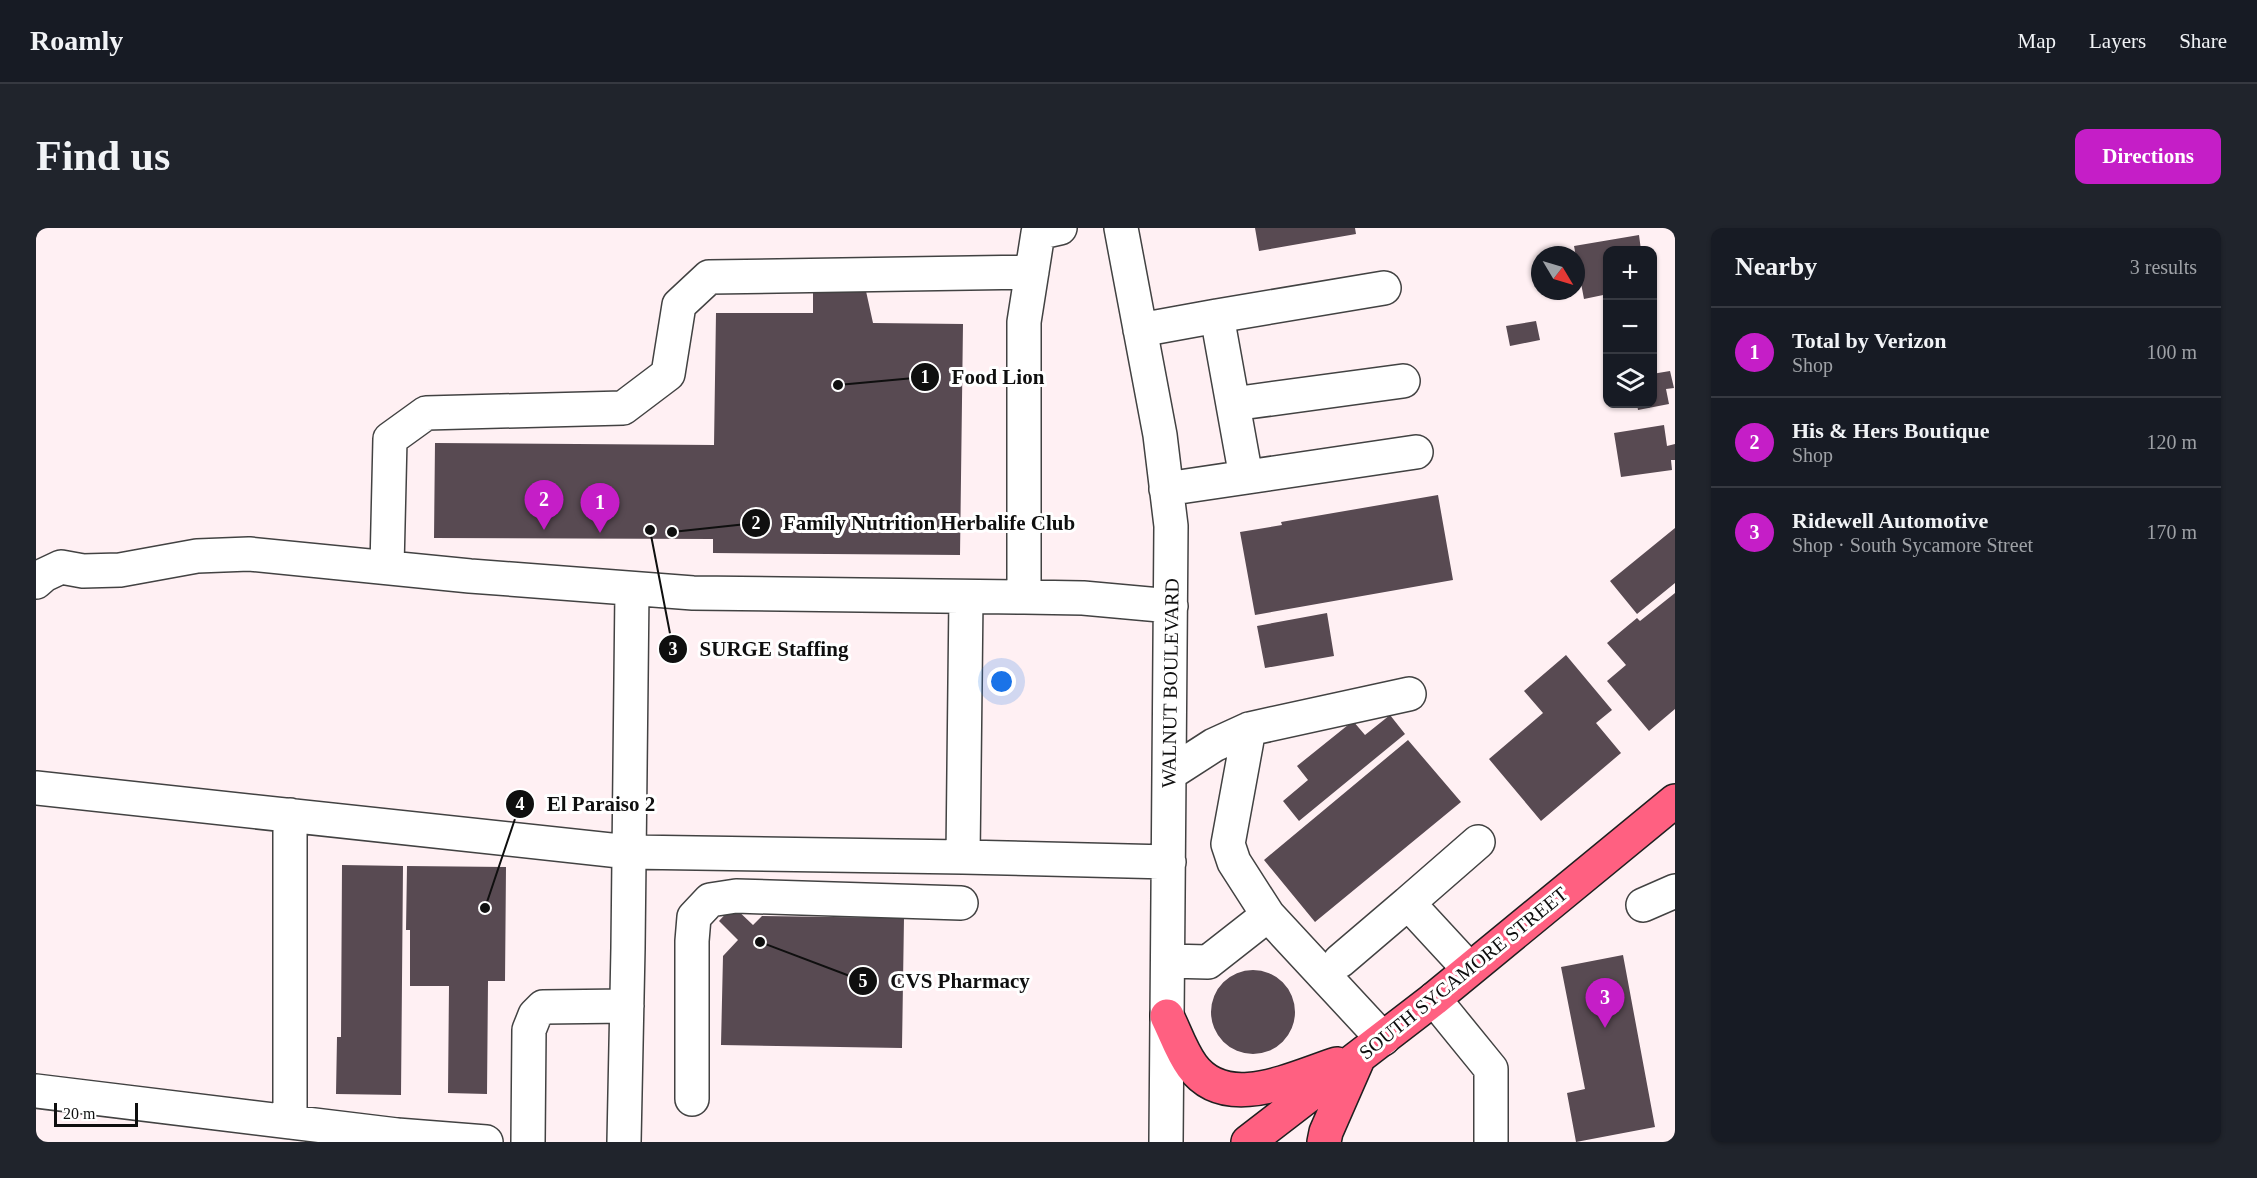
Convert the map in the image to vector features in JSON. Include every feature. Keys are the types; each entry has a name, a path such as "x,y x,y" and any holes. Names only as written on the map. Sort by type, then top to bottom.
{"main road":[{"name":"SOUTH SYCAMORE STREET","path":"1248,1142 1434,999 1675,801"},
{"path":"1167,1016 1191,1065 1202,1077 1216,1086 1232,1090 1252,1090 1371,1048"},
{"path":"1324,1142 1326,1132 1371,1048"}],"street":[{"path":"1024,597 1024,322 1038,233 1060,228"},
{"name":"WALNUT BOULEVARD","path":"1121,228 1160,435 1171,526 1166,1142"},
{"path":"387,567 390,439 426,413 623,408 668,374 679,305 709,277 1032,272"},
{"path":"1140,330 1384,288"},
{"path":"1217,316 1246,477"},
{"path":"1233,404 1403,381"},
{"path":"1166,489 1416,452"},
{"path":"36,582 44,575 61,567 83,571 120,570 197,556 238,554 632,590 704,594 1083,598 1171,606"},
{"path":"624,1142 632,590"},
{"path":"963,857 966,597"},
{"path":"1169,774 1214,745 1249,729 1409,694"},
{"path":"1249,729 1228,844 1234,862 1268,915 1371,1048"},
{"path":"36,788 629,852 1169,862"},
{"path":"290,816 290,1122"},
{"path":"1340,961 1478,842"},
{"path":"1643,905 1675,891"},
{"path":"692,1099 694,916 710,900 736,896 961,903"},
{"path":"1408,903 1469,969"},
{"path":"1168,961 1208,962 1268,915"},
{"path":"1434,999 1491,1069 1491,1142"},
{"path":"528,1142 529,1030 535,1015 543,1007 627,1006"},
{"path":"36,1091 290,1122 397,1138 486,1142"}],"building":[{"path":"1255,228 1355,228 1356,234 1259,251"},
{"path":"1639,235 1640,246 1603,246 1603,295 1585,299 1585,246 1574,246"},
{"path":"813,281 864,282 873,323 963,324 960,555 713,553 713,539 434,538 435,443 714,445 716,313 813,313"},
{"path":"1536,321 1540,340 1510,346 1506,326"},
{"path":"1670,371 1674,388 1666,389 1669,404 1657,406 1657,373"},
{"path":"1664,425 1667,446 1675,444 1675,460 1671,460 1672,470 1621,477 1614,433"},
{"path":"1438,495 1453,580 1255,615 1240,532 1282,525 1281,522"},
{"path":"1675,528 1675,583 1637,614 1610,581"},
{"path":"1675,593 1675,709 1649,731 1607,681 1626,665 1607,643 1637,618 1640,621"},
{"path":"1327,613 1334,656 1265,668 1257,626"},
{"path":"1566,655 1612,710 1596,723 1621,753 1541,821 1489,759 1543,713 1524,691"},
{"path":"1390,715 1405,734 1299,821 1283,801 1308,780 1297,766 1353,721 1365,735"},
{"path":"1408,740 1461,802 1315,922 1264,860"},
{"path":"342,865 403,866 401,1095 336,1094 337,1037 341,1037"},
{"path":"407,866 506,867 505,981 488,981 487,1094 448,1093 449,986 410,986 410,930 406,930"},
{"path":"733,906 753,925 762,916 904,918 902,1048 721,1045 723,956 738,940 719,921"},
{"path":"1623,955 1655,1127 1576,1142 1567,1093 1585,1089 1561,967"},
{"path":"1245,970 1261,970 1277,977 1288,988 1295,1004 1292,1028 1283,1042 1261,1054 1245,1054 1229,1047 1218,1036 1211,1020 1211,1004 1218,988 1229,977"}],"place":[{"name":"Food Lion","path":"838,385"},
{"name":"His & Hers Boutique","path":"544,530"},
{"name":"SURGE Staffing","path":"650,530"},
{"name":"Family Nutrition Herbalife Club","path":"672,532"},
{"name":"Total by Verizon","path":"600,533"},
{"name":"El Paraiso 2","path":"485,908"},
{"name":"CVS Pharmacy","path":"760,942"},
{"name":"Ridewell Automotive","path":"1605,1028"}]}
